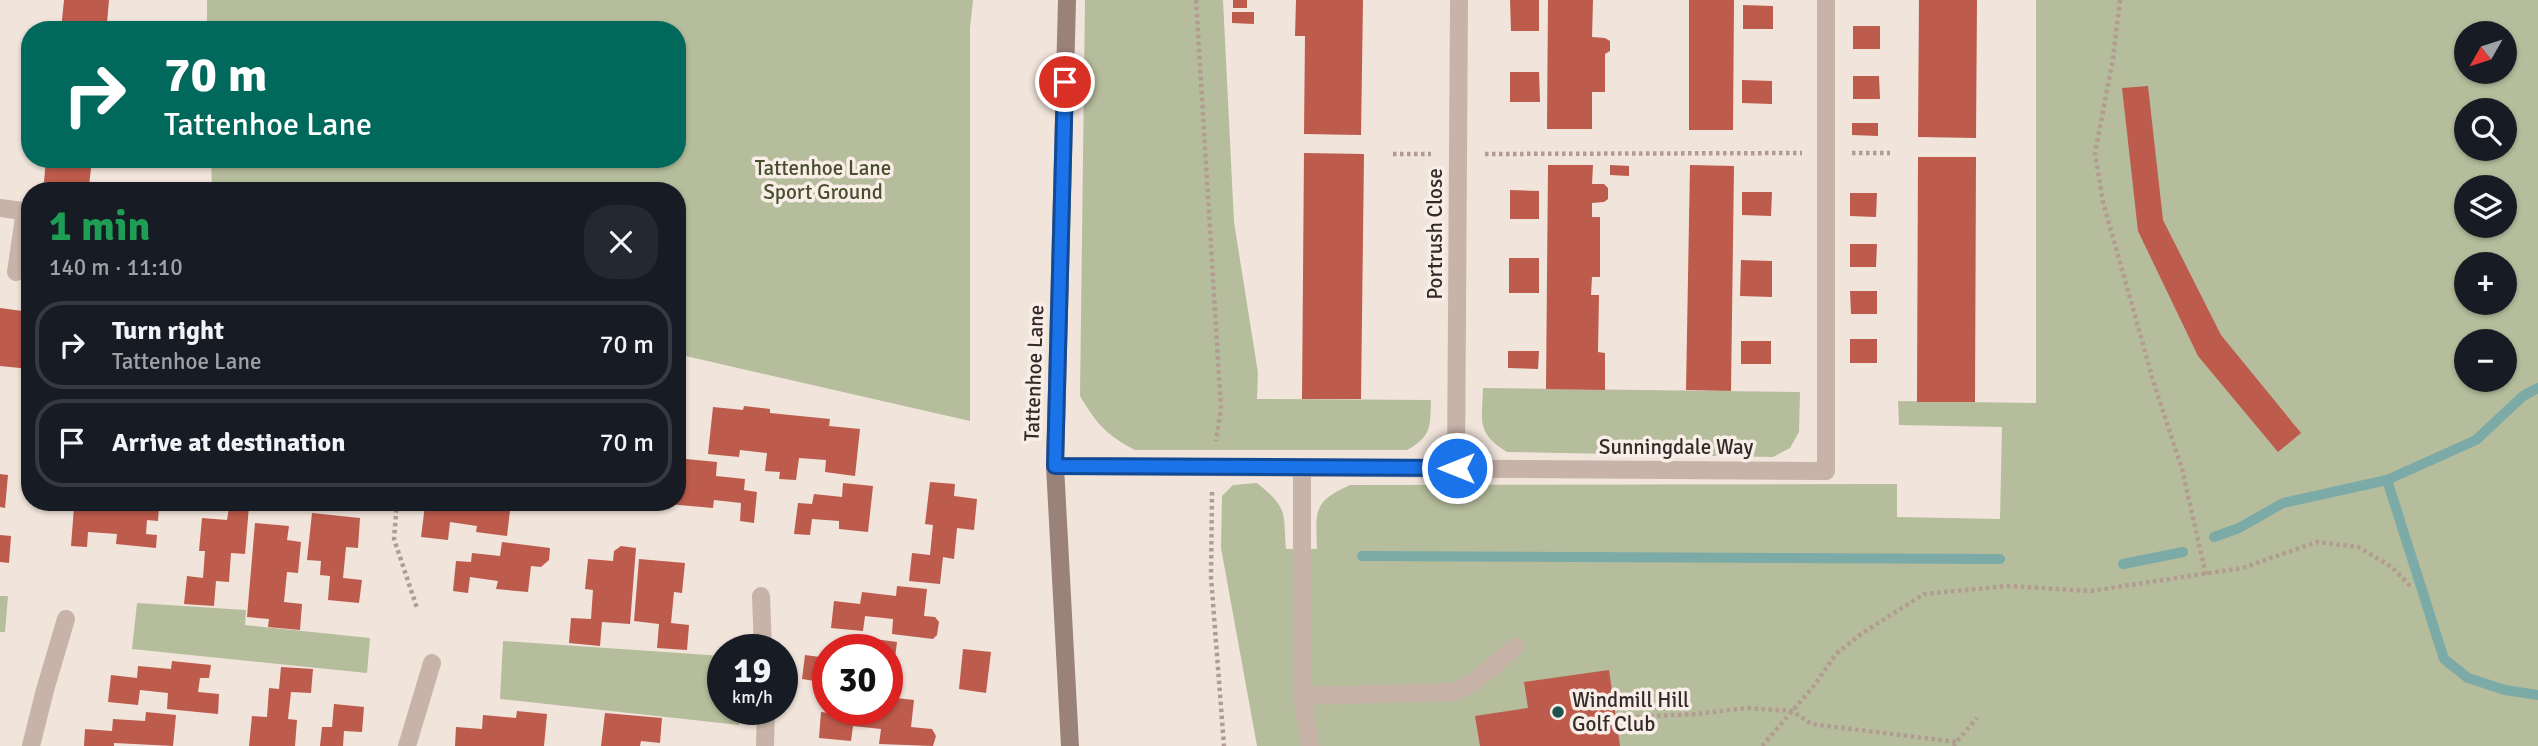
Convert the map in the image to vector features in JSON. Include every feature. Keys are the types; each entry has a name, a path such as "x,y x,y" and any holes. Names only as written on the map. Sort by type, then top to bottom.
{"street":[{"name":"Tattenhoe Lane","path":"1067,0 1055,466 1070,746"},
{"name":"Portrush Close","path":"1457,468 1459,0"},
{"name":"Sunningdale Way","path":"1055,466 1826,471 1826,0"},
{"path":"0,208 21,210"},
{"path":"16,272 21,247"},
{"path":"1302,468 1302,696 1310,746"},
{"path":"761,596 762,634"},
{"path":"31,746 66,620"},
{"path":"1302,696 1454,692 1474,681 1515,647"},
{"path":"407,746 432,663"},
{"path":"765,746 766,725"}],"path":[{"path":"1196,0 1221,409 1213,467 1211,577 1224,746"},
{"path":"2120,0 2113,59 2095,153 2103,202 2148,363 2182,469 2206,575"},
{"path":"1393,154 1890,153"},
{"path":"396,511 394,539 417,608"},
{"path":"1762,746 1836,654 1861,634 1924,594 2008,586 2091,591 2242,568 2317,542 2358,547 2392,567 2412,589"},
{"path":"1615,718 1696,714 1747,708 1792,711 1811,724 1955,744 1977,718"}],"green space":[{"name":"Tattenhoe Lane Sport Ground","path":"207,0 973,0 970,28 970,421 686,356 686,182 212,182 211,168 686,168 686,21 207,21"},
{"path":"1085,0 1223,0 1234,222 1258,373 1257,399 1431,400 1428,430 1415,445 1407,450 1135,450 1116,439 1091,414 1080,396"},
{"path":"2036,0 2538,0 2538,746 1257,746 1221,548 1222,496 1233,485 1257,483 1275,499 1284,519 1286,549 1317,549 1316,525 1319,509 1329,497 1350,485 1897,484 1897,517 2000,519 2002,427 1899,425 1898,401 2036,403"},
{"path":"1483,388 1800,392 1799,432 1790,448 1773,457 1507,452 1490,439 1483,425"},
{"path":"0,596 8,596 5,632 0,632"},
{"path":"137,603 246,610 245,625 370,638 367,673 132,649"},
{"path":"503,641 707,655 707,722 500,699"}],"building":[{"path":"64,0 109,0 107,21 62,21"},
{"path":"1233,0 1247,0 1247,8 1233,8"},
{"path":"1296,0 1363,0 1361,135 1304,134 1305,36 1295,36"},
{"path":"1510,0 1539,0 1539,31 1511,31"},
{"path":"1548,0 1593,0 1592,37 1610,41 1610,51 1605,54 1605,92 1592,92 1592,129 1547,129"},
{"path":"1689,0 1734,0 1733,130 1689,130"},
{"path":"1919,0 1977,0 1976,138 1918,137"},
{"path":"1743,5 1773,6 1773,29 1743,29"},
{"path":"1232,12 1254,12 1254,24 1232,23"},
{"path":"1853,26 1880,26 1880,49 1853,49"},
{"path":"1510,72 1539,72 1540,102 1510,102"},
{"path":"1853,76 1879,76 1880,99 1853,99"},
{"path":"1742,80 1772,81 1772,104 1742,103"},
{"path":"2148,86 2163,220 2221,335 2301,433 2278,452 2198,356 2138,231 2122,88"},
{"path":"1852,123 1878,123 1878,136 1852,135"},
{"path":"1304,153 1364,154 1361,399 1302,399"},
{"path":"1918,157 1976,157 1975,402 1917,402"},
{"path":"1548,165 1593,165 1592,184 1604,184 1608,188 1608,199 1592,203 1592,217 1600,217 1600,277 1592,277 1591,295 1599,295 1598,352 1605,353 1605,390 1546,389"},
{"path":"1610,165 1629,166 1629,176 1610,175"},
{"path":"1690,165 1734,166 1731,391 1686,390"},
{"path":"45,168 91,168 89,182 44,182"},
{"path":"1510,190 1539,191 1539,219 1510,219"},
{"path":"1742,192 1772,192 1771,216 1742,215"},
{"path":"1850,193 1877,193 1876,217 1850,216"},
{"path":"1850,244 1877,244 1876,267 1850,267"},
{"path":"1509,258 1539,258 1539,293 1509,293"},
{"path":"1741,260 1772,261 1772,297 1740,296"},
{"path":"1850,291 1877,291 1877,314 1851,314"},
{"path":"0,308 21,311 21,368 0,366"},
{"path":"1850,339 1877,339 1877,363 1850,363"},
{"path":"1741,341 1771,341 1771,364 1741,364"},
{"path":"1508,351 1539,351 1538,369 1508,368"},
{"path":"744,406 770,409 770,413 830,419 829,426 860,429 855,476 825,472 826,460 799,458 796,480 779,479 780,472 765,471 767,453 740,450 739,457 708,454 713,407 743,410"},
{"path":"686,459 717,462 716,476 745,479 744,490 757,492 754,523 740,521 741,503 714,500 713,508 686,506"},
{"path":"0,474 8,475 5,508 0,507"},
{"path":"930,482 955,484 954,496 977,499 974,530 957,528 954,559 943,557 940,584 909,581 912,553 930,555 933,525 925,524"},
{"path":"843,483 873,486 868,532 839,529 839,521 812,519 810,535 794,534 798,503 812,504 814,494 842,497"},
{"path":"74,511 159,511 158,521 147,520 146,534 157,535 156,548 116,544 117,534 88,532 87,547 71,546"},
{"path":"228,511 249,511 245,554 231,553 229,582 216,581 214,606 184,604 187,576 203,578 205,551 199,551 202,518 227,520"},
{"path":"424,511 510,511 507,536 476,532 477,526 450,522 448,540 421,537"},
{"path":"312,513 360,518 358,548 346,547 343,578 362,580 359,603 328,600 330,576 320,575 321,561 307,560"},
{"path":"255,523 289,526 287,540 301,542 298,573 287,572 284,602 302,604 300,630 268,627 269,619 247,617"},
{"path":"0,535 11,536 9,563 0,562"},
{"path":"502,542 550,548 549,560 541,567 531,566 528,592 496,589 498,581 470,577 468,593 453,591 456,561 471,562 472,553 500,556"},
{"path":"621,546 636,548 630,624 602,622 600,646 569,643 571,618 591,619 593,590 585,589 588,559 613,561 614,551"},
{"path":"639,559 685,563 682,593 674,592 671,623 689,625 687,650 657,648 659,624 634,621"},
{"path":"897,586 927,589 924,616 935,617 939,622 937,635 933,639 892,634 893,619 865,616 863,631 831,628 834,601 860,604 862,592 896,596"},
{"path":"963,649 991,652 986,693 959,689"},
{"path":"805,655 812,656 812,681 802,679"},
{"path":"172,661 211,665 209,678 200,678 198,692 219,694 218,714 167,709 168,693 140,690 138,705 108,702 111,675 137,678 138,666 171,669"},
{"path":"281,667 313,669 311,693 291,692 288,719 297,720 295,746 249,746 252,716 267,717 269,688 279,689"},
{"name":"Windmill Hill Golf Club","path":"1609,670 1620,746 1480,746 1475,716 1528,708 1524,682"},
{"path":"903,699 914,700 911,727 932,729 936,736 933,746 879,744 881,729 853,726 851,741 819,738 820,725 903,725"},
{"path":"334,704 364,707 362,732 344,731 343,746 320,746 322,727 332,727"},
{"path":"517,711 547,714 544,746 455,746 456,727 482,729 483,715 516,718"},
{"path":"146,712 176,715 173,746 114,743 114,746 84,746 85,729 112,731 113,719 145,721"},
{"path":"605,713 662,718 660,743 641,741 640,746 601,746"}],"waterway":[{"path":"2214,537 2239,528 2283,503 2387,480 2476,440 2523,396 2538,388"},
{"path":"2387,480 2444,659 2468,678 2505,690 2538,695"},
{"path":"2123,564 2183,552"},
{"path":"1362,556 2000,559"}],"place":[{"name":"Windmill Hill Golf Club","path":"1558,712"}],"route":[{"path":"1065,82 1055,466 1457,468"}]}
